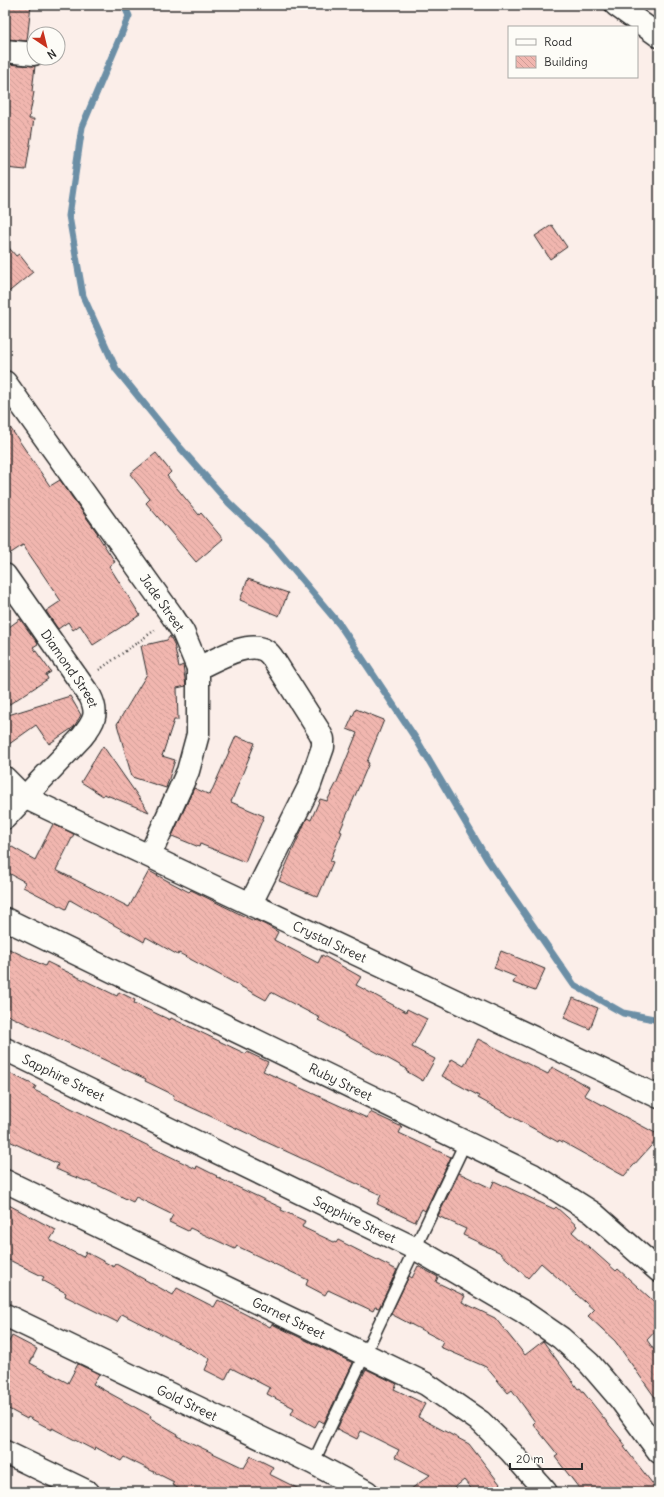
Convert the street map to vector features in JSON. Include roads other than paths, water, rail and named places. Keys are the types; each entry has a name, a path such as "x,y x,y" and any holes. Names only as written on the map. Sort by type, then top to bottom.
{"street":[{"path":"616,5 659,36"},
{"path":"5,51 26,53"},
{"name":"Jade Street","path":"5,382 184,632 198,668 198,734 188,771 150,855"},
{"name":"Diamond Street","path":"5,575 81,683 95,707 94,716 90,726 5,818"},
{"path":"198,668 237,651 252,647 265,650 274,660 323,739 322,756 309,787 251,903"},
{"name":"Crystal Street","path":"5,778 24,797 251,903 361,958 659,1097"},
{"name":"Ruby Street","path":"5,919 533,1175 593,1213 659,1271"},
{"name":"Sapphire Street","path":"5,1049 416,1249 522,1311 561,1338 589,1363 659,1452"},
{"name":"Garnet Street","path":"5,1181 426,1384 481,1422 511,1452 546,1492"},
{"name":"Gold Street","path":"5,1315 313,1463 367,1492"},
{"path":"5,1452 88,1492"}],"lane":[{"path":"313,1463 466,1143"}],"waterway":[{"path":"124,5 129,16 82,127 69,216 83,296 116,369 176,443 229,503 271,543 340,625 418,742 487,859 574,985 623,1013 659,1020"}]}
